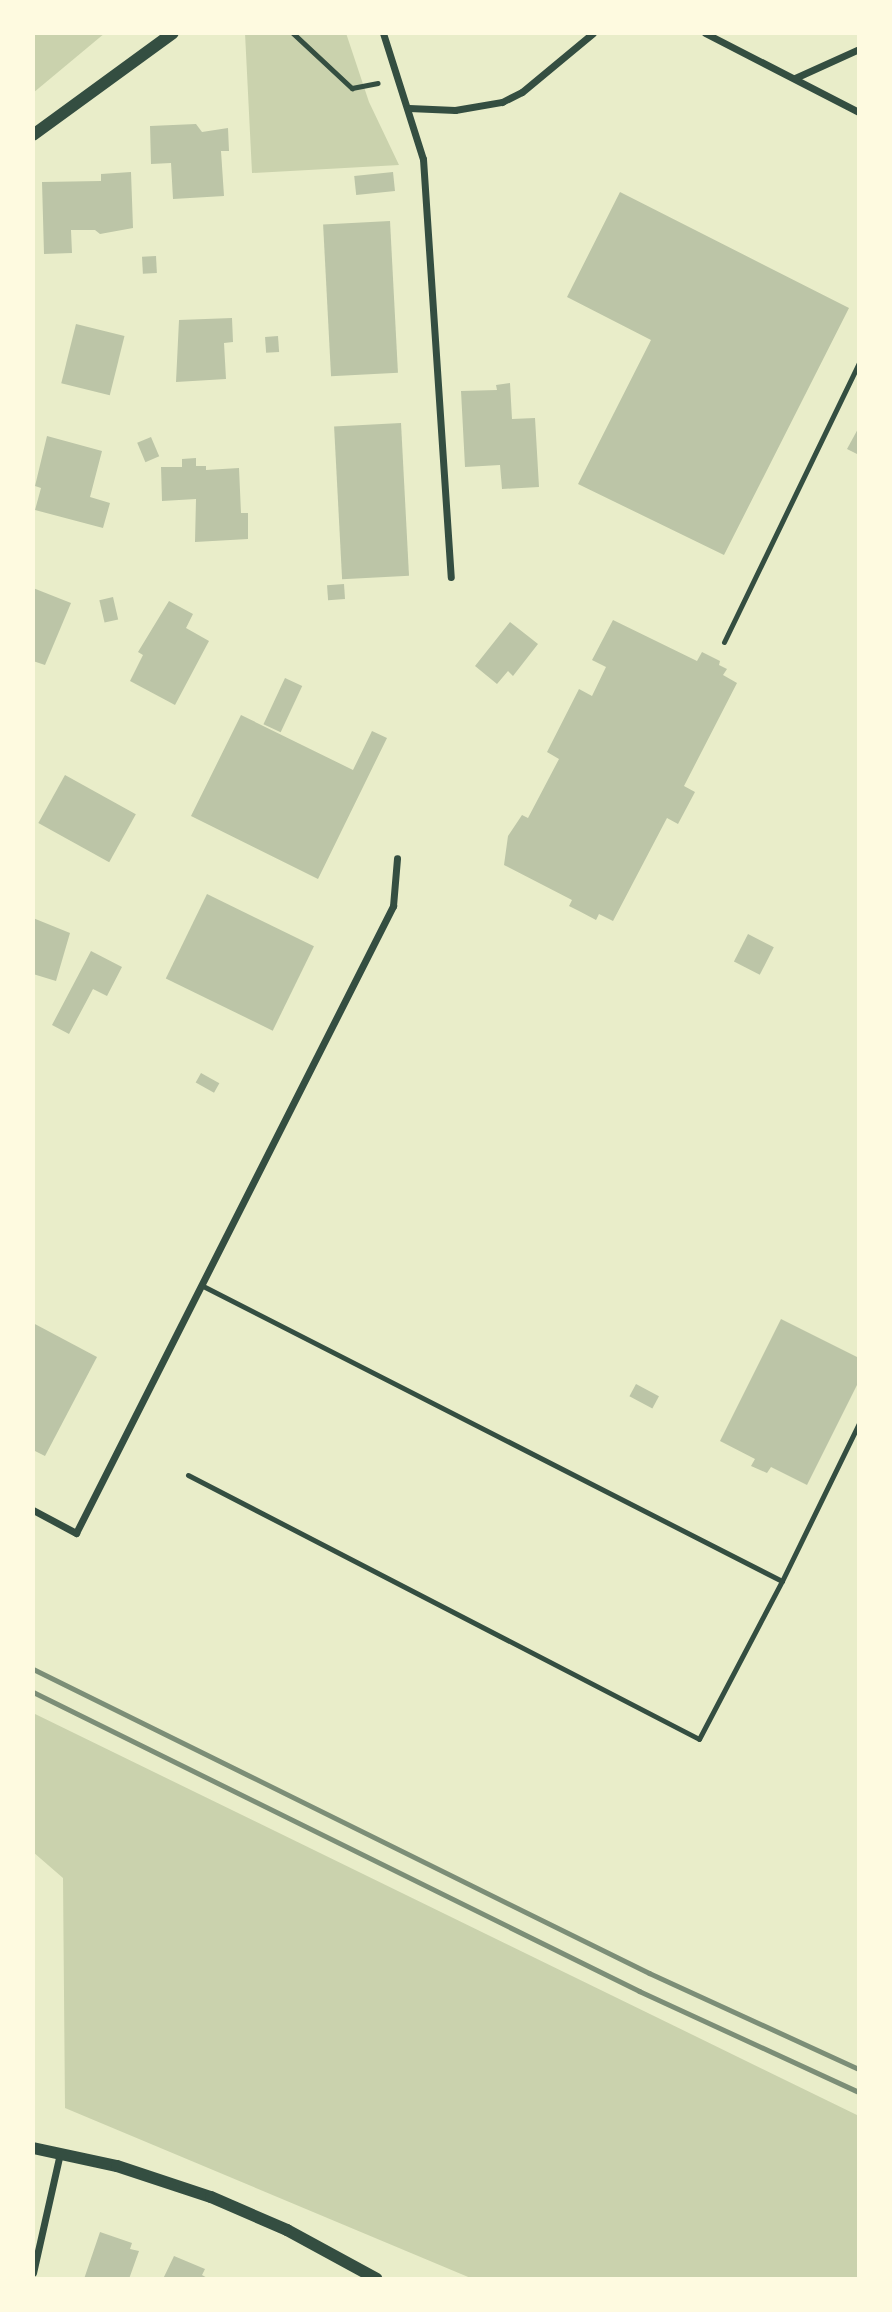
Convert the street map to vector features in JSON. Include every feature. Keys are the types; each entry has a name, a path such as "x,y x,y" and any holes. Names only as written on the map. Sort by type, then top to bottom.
{"street":[{"path":"33,135 173,33"},
{"path":"383,33 409,108 426,186 451,578"},
{"path":"409,108 455,110 502,102 522,92 593,33"},
{"path":"705,33 859,111"},
{"path":"795,78 859,49"},
{"path":"33,1510 76,1533 393,906 397,858"},
{"path":"33,2148 140,2173 230,2204 377,2279"},
{"path":"33,2273 60,2153"}],"lane":[{"path":"724,642 859,363"},
{"path":"201,1285 782,1581"},
{"path":"188,1475 699,1739 782,1581 859,1423"}],"path":[{"path":"293,33 352,88 398,76"}],"green space":[{"path":"33,33 105,33 33,93"},
{"path":"245,33 346,33 369,102 399,165 252,173"},
{"path":"33,1713 859,2116 859,2279 473,2279 65,2108 63,1878 33,1852"}],"building":[{"path":"196,124 202,132 228,128 229,151 221,151 224,196 173,199 171,163 151,164 150,126"},
{"path":"131,172 133,228 100,234 95,230 71,230 72,253 44,254 42,182 101,181 101,174"},
{"path":"393,172 395,191 356,195 354,176"},
{"path":"620,192 849,308 724,555 578,484 651,340 567,297"},
{"path":"390,221 398,373 331,376 323,225"},
{"path":"156,256 157,273 143,274 142,257"},
{"path":"232,318 233,342 224,343 226,379 176,382 179,320"},
{"path":"76,324 125,336 110,395 61,383"},
{"path":"278,336 279,352 266,353 265,337"},
{"path":"510,383 512,419 535,418 539,487 502,489 500,465 465,467 461,391 497,390 496,385"},
{"path":"401,423 409,576 342,579 334,427"},
{"path":"859,427 859,455 847,449"},
{"path":"47,436 102,451 90,497 110,503 103,528 35,510 41,488 35,486"},
{"path":"151,437 159,456 145,462 137,443"},
{"path":"196,458 196,466 206,466 206,470 239,468 241,513 248,513 248,539 195,542 196,499 162,501 161,467 182,467 182,459"},
{"path":"344,584 345,599 328,600 327,585"},
{"path":"33,588 71,603 45,665 33,661"},
{"path":"113,597 118,619 105,623 99,600"},
{"path":"169,601 193,614 186,628 209,641 175,705 130,681 143,655 138,652"},
{"path":"613,620 697,661 702,652 720,661 719,665 727,669 723,675 737,683 684,786 695,792 678,824 667,818 613,921 599,914 596,920 569,906 572,900 504,865 508,836 522,815 528,818 559,759 547,752 579,689 592,696 606,667 592,660"},
{"path":"510,622 538,644 513,676 508,671 497,684 475,666"},
{"path":"285,678 302,686 281,732 263,724"},
{"path":"241,715 353,770 372,731 387,738 318,879 191,816"},
{"path":"65,775 136,814 109,862 38,823"},
{"path":"207,894 314,946 273,1031 166,978"},
{"path":"33,918 70,933 56,981 33,974"},
{"path":"748,934 774,947 760,975 734,962"},
{"path":"91,951 122,967 107,996 93,989 69,1034 52,1025"},
{"path":"201,1073 219,1083 214,1093 196,1083"},
{"path":"781,1319 859,1358 859,1381 807,1485 771,1467 767,1473 751,1466 755,1459 720,1441"},
{"path":"33,1323 97,1357 45,1456 33,1450"},
{"path":"636,1384 659,1396 652,1409 629,1396"},
{"path":"100,2232 132,2243 130,2249 139,2251 129,2279 84,2279"},
{"path":"174,2256 205,2269 202,2275 209,2279 163,2279"}],"railway":[{"path":"33,1669 649,1973 859,2069"},
{"path":"33,1692 639,1991 859,2092"}]}
